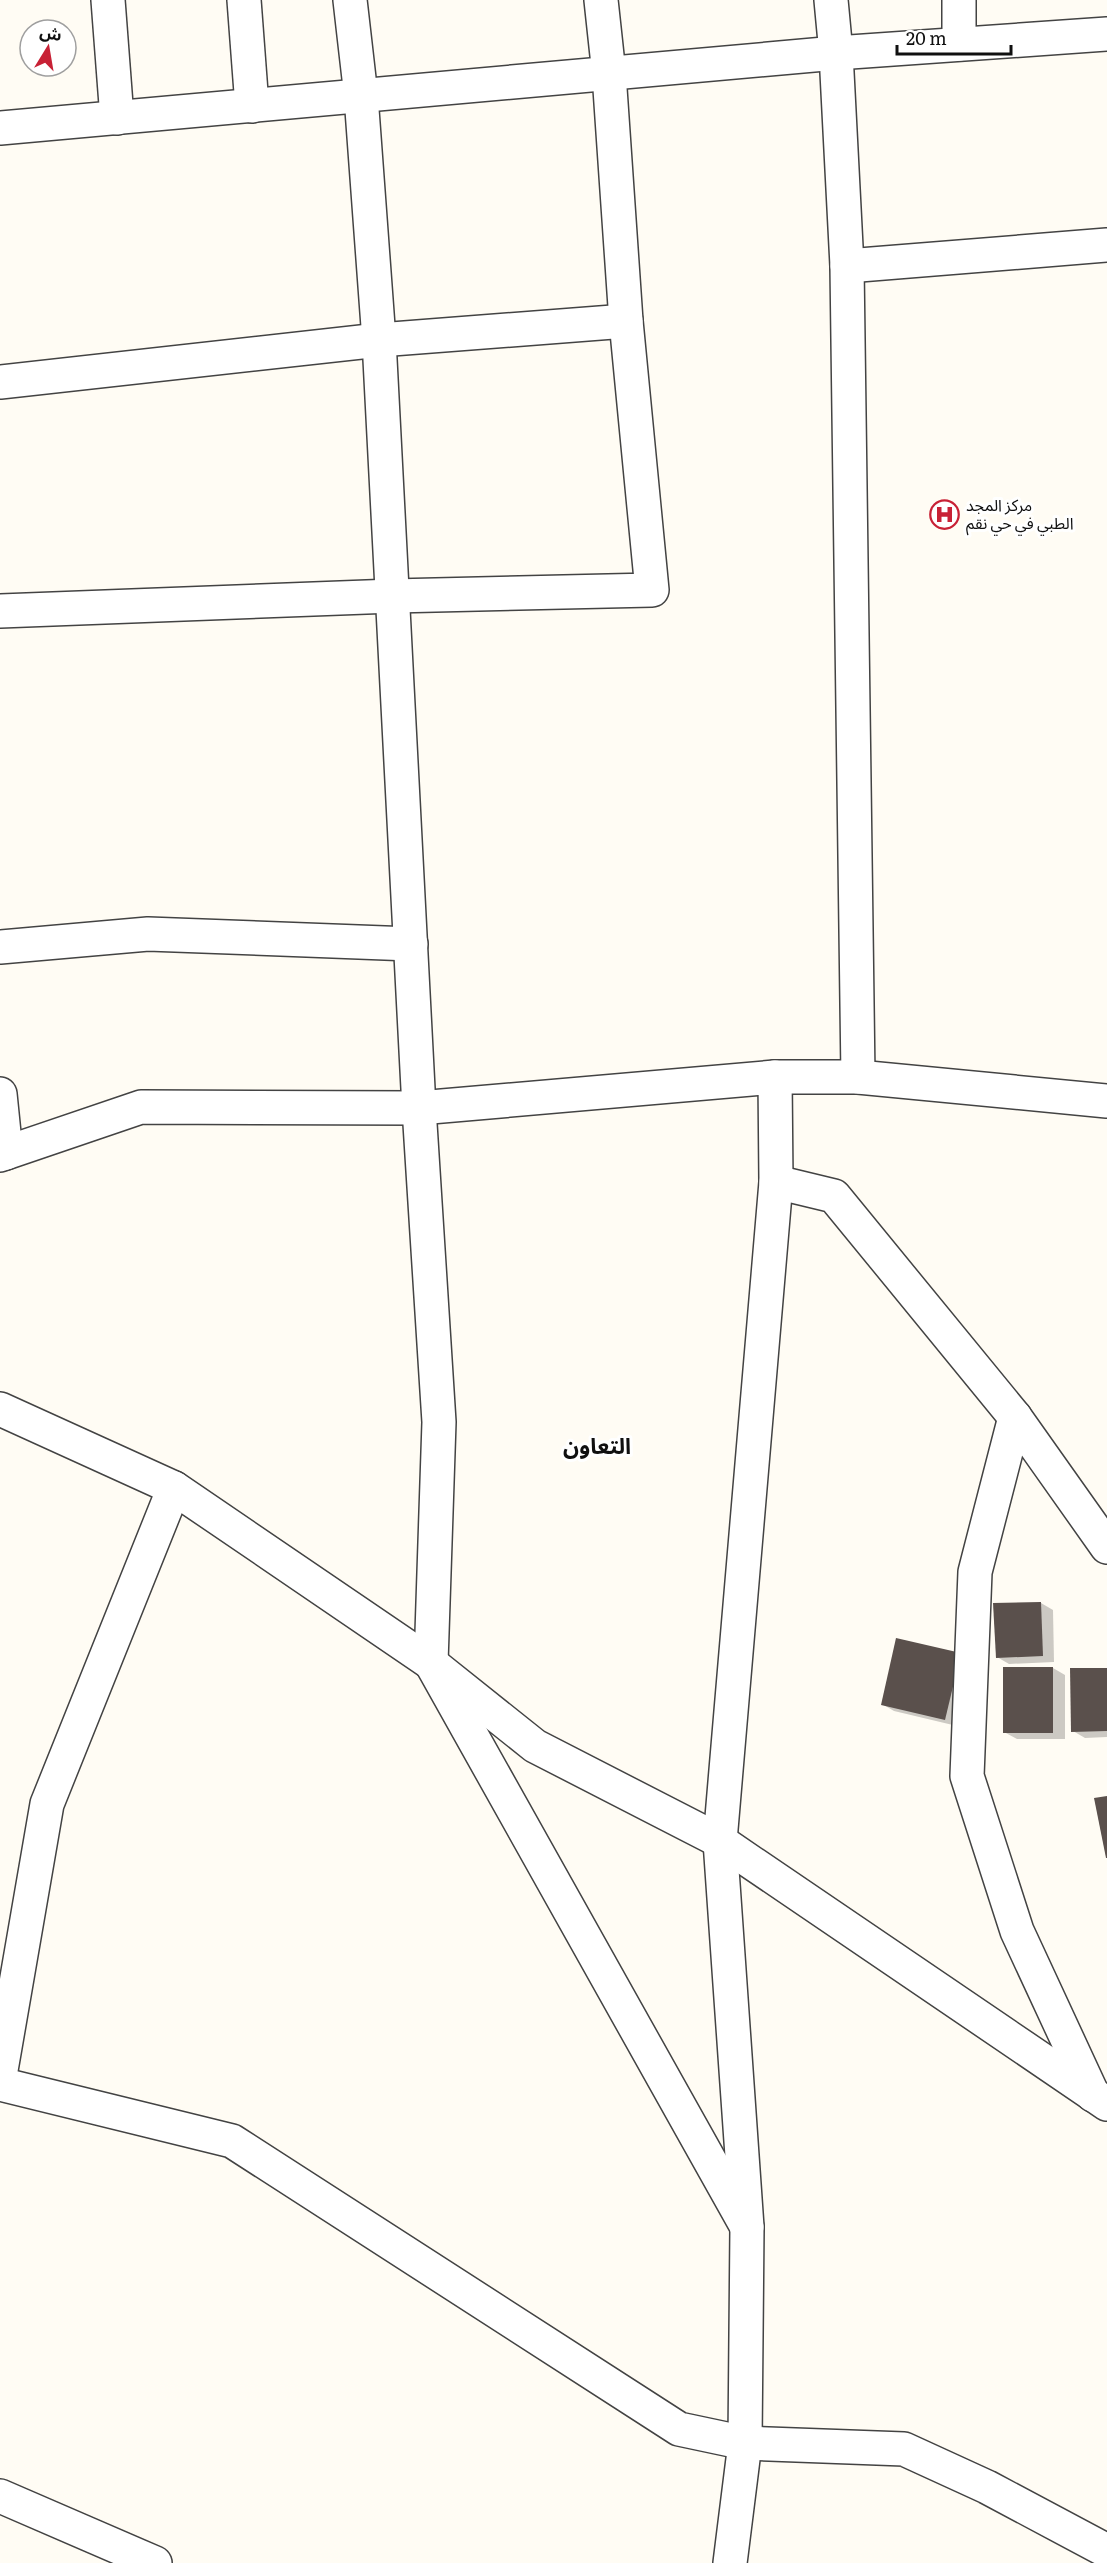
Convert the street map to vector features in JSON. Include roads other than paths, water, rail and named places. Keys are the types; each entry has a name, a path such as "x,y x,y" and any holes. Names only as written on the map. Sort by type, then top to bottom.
{"street":[{"path":"108,0 117,118"},
{"path":"244,0 252,106"},
{"path":"350,0 362,96 379,340 419,1108 439,1422 431,1663 747,2227"},
{"path":"0,611 393,596 652,590 626,321 602,0"},
{"path":"831,0 837,53 848,266 858,1077"},
{"path":"959,0 959,45"},
{"path":"0,128 837,53 1107,34"},
{"path":"848,266 1107,245"},
{"path":"0,382 379,340 626,321"},
{"path":"0,947 148,934 411,944"},
{"path":"730,2563 745,2443 747,2227 720,1841 776,1182 775,1077"},
{"path":"0,1094 3,1154 141,1107 419,1108 775,1077 858,1077 1107,1101"},
{"path":"776,1182 834,1196 1015,1417 1107,1547"},
{"path":"0,1409 174,1488 431,1663 535,1746 720,1841 1100,2101"},
{"path":"1015,1417 975,1572 967,1776 1017,1931 1100,2101"},
{"path":"0,2076 47,1804 174,1488"},
{"path":"0,2084 232,2141 679,2429 745,2443 904,2449 987,2487 1107,2551"},
{"path":"0,2496 155,2563"}],"place":[{"name":"مركز المجد الطبي في حي نقم","path":"945,514"}],"district":[{"name":"التعاون","path":"597,1446"}]}
